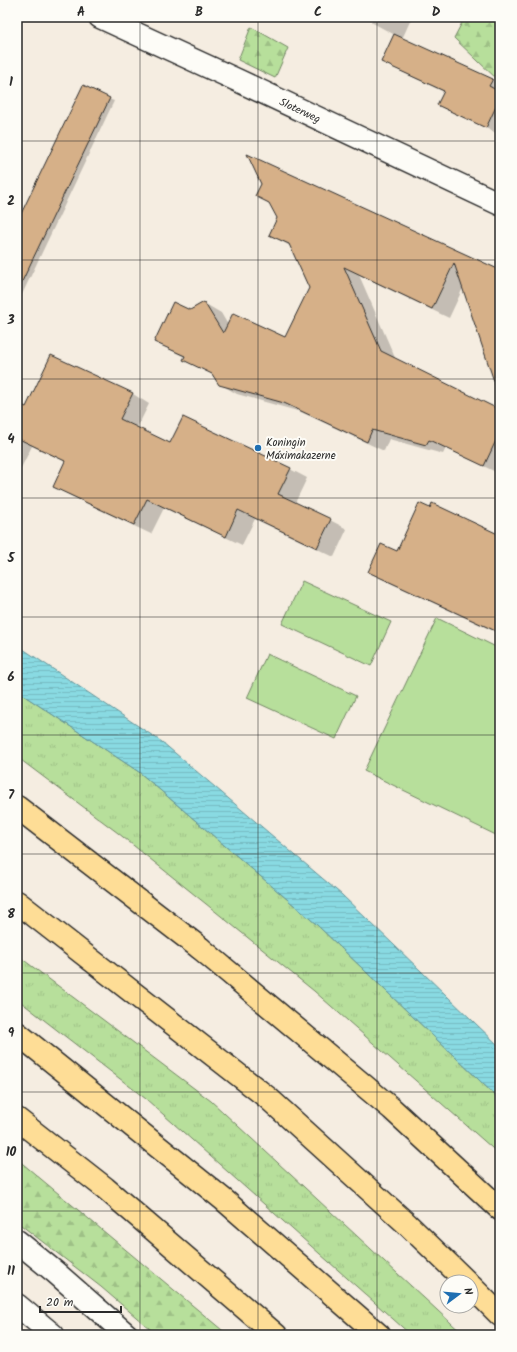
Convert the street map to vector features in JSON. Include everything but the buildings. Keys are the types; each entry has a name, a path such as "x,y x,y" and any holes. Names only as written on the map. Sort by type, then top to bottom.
{"highway":[{"path":"17,806 200,948 392,1109 500,1209"},
{"path":"17,902 268,1098 407,1224 459,1274"},
{"path":"17,1033 224,1200 378,1335"},
{"path":"17,1119 105,1188 276,1335"},
{"path":"479,1294 500,1315"}],"street":[{"name":"Sloterweg","path":"100,17 500,204"},
{"path":"17,1241 127,1335"},
{"path":"17,1305 53,1335"}],"green space":[{"path":"465,17 500,17 500,82 454,38"},
{"path":"251,27 288,48 275,78 238,60"},
{"path":"302,581 391,622 371,666 282,624"},
{"path":"437,618 500,649 500,837 364,771"},
{"path":"267,654 356,696 336,739 247,698"},
{"path":"17,691 139,772 316,924 500,1100 500,1155 314,991 118,833 17,757"},
{"path":"17,955 211,1101 439,1312 439,1314 441,1314 464,1335 411,1335 146,1099 17,999"},
{"path":"17,1159 228,1335 157,1335 101,1287 17,1222"}],"water":[{"path":"17,645 162,742 342,895 500,1047 500,1100 316,924 139,772 17,691"}],"place":[{"name":"Koningin Máximakazerne","path":"258,448"}]}
